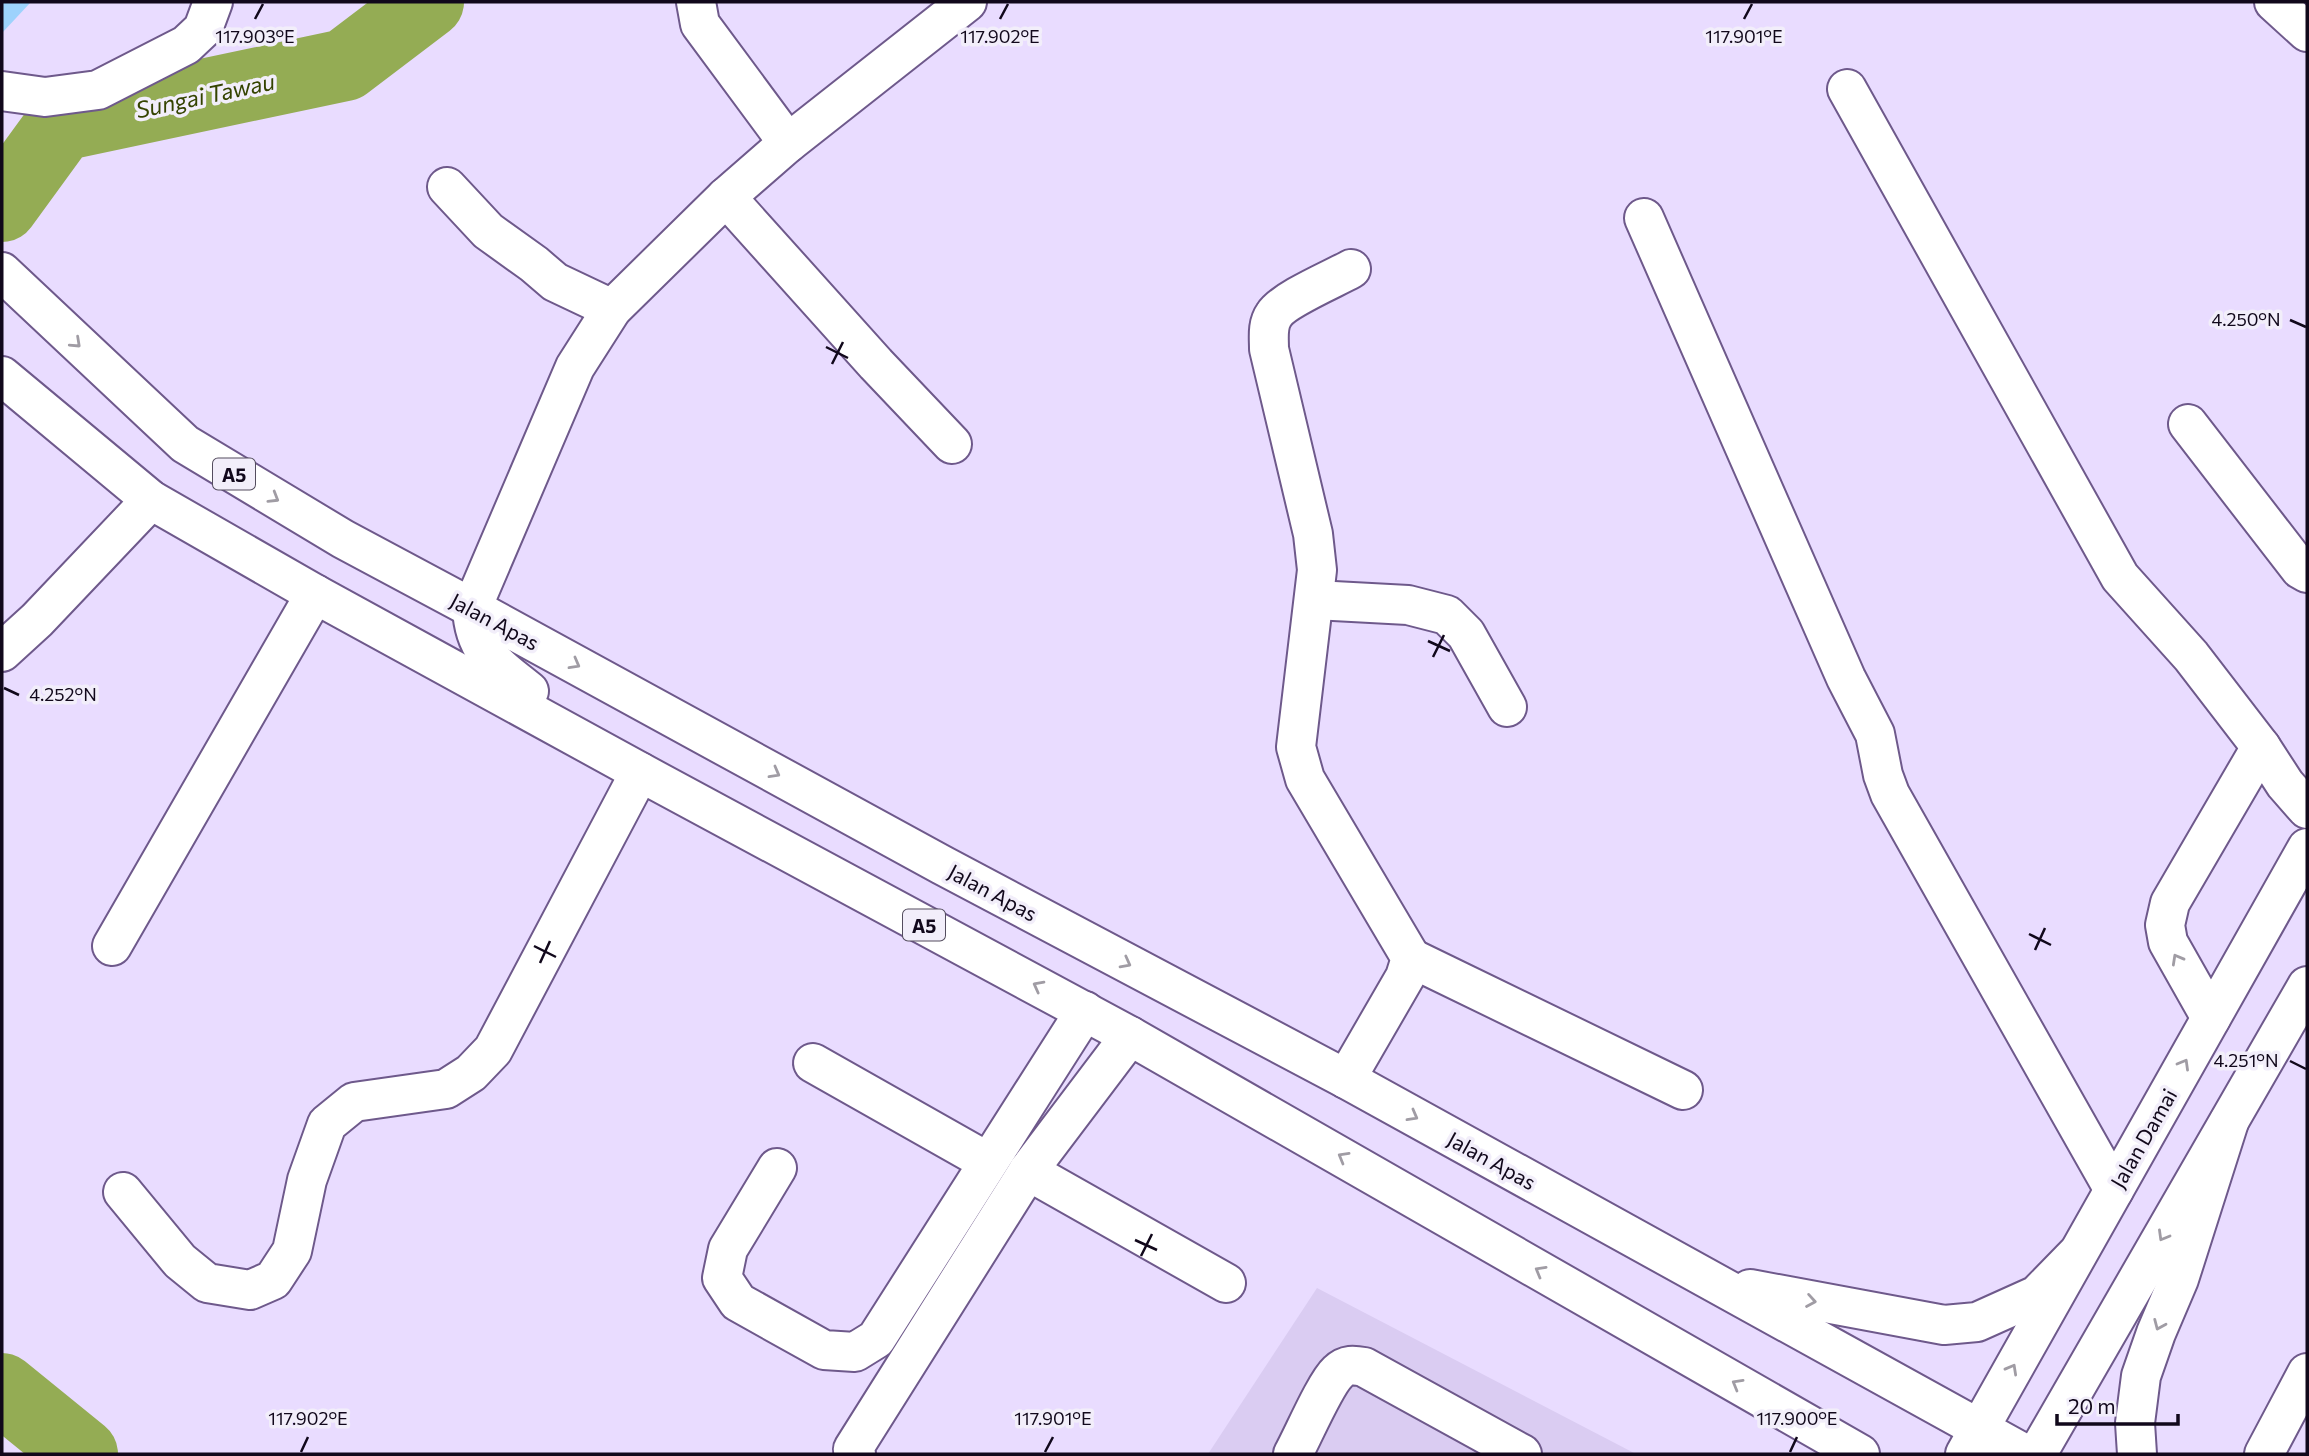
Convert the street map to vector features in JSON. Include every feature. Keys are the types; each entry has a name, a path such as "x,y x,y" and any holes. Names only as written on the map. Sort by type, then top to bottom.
{"main road":[{"path":"2,91 46,97 98,90 186,45 203,29 213,2"},
{"path":"696,2 700,24 788,143"},
{"path":"580,739 556,712 487,657 473,627 472,608 575,367 611,309 726,197 788,143 967,2"},
{"path":"2274,2 2307,32"},
{"path":"1847,89 2120,577 2191,656 2261,747 2285,784 2307,809"},
{"path":"447,187 488,231 555,282 611,309"},
{"path":"726,197 952,444"},
{"path":"1644,218 1846,678 1875,734 1882,775 1890,794 2114,1190"},
{"path":"1351,269 1281,306 1272,317 1269,330 1269,349 1313,534 1317,570 1296,747 1305,779 1411,958 1684,1090"},
{"name":"Jalan Apas","path":"14,284 185,444 343,539 931,859 1346,1079 1720,1284 1972,1441 2025,1454"},
{"name":"A5","path":"2,376 151,499 316,594 640,772 1130,1035 1860,1454"},
{"path":"2188,424 2300,569 2307,573"},
{"path":"2,652 37,620 151,499"},
{"path":"112,946 316,594"},
{"path":"1315,600 1408,605 1447,615 1466,634 1507,707"},
{"path":"2211,1018 2168,943 2165,925 2170,903 2261,747"},
{"path":"122,1192 180,1261 207,1283 250,1290 273,1280 292,1251 307,1180 327,1124 354,1102 446,1089 471,1073 493,1050 640,772"},
{"name":"Jalan Damai","path":"1972,1441 2307,848"},
{"path":"1346,1079 1405,977 1411,958"},
{"path":"2037,1454 2307,986"},
{"path":"776,1168 728,1249 722,1278 738,1302 824,1350 855,1352 876,1339 1085,1012"},
{"path":"856,1454 853,1449 1028,1171 1130,1035"},
{"path":"813,1063 988,1162"},
{"path":"2137,1454 2135,1423 2141,1376 2179,1279 2229,1122"},
{"path":"1028,1171 1226,1283"},
{"path":"1720,1284 1944,1325 1977,1322 2037,1295 2076,1255"},
{"path":"1293,1454 1333,1378 1346,1366 1354,1365 1364,1367 1522,1454"},
{"path":"2264,1454 2307,1373"}],"shaded area":[{"path":"1317,1288 1636,1454 1208,1454"}],"building":[{"path":"2,2 31,2 2,33"}],"waterway":[{"name":"Sungai Tawau","path":"2,206 61,125 345,65 428,2"},
{"name":"Sungai Tawau","path":"2,1389 82,1454"}]}
